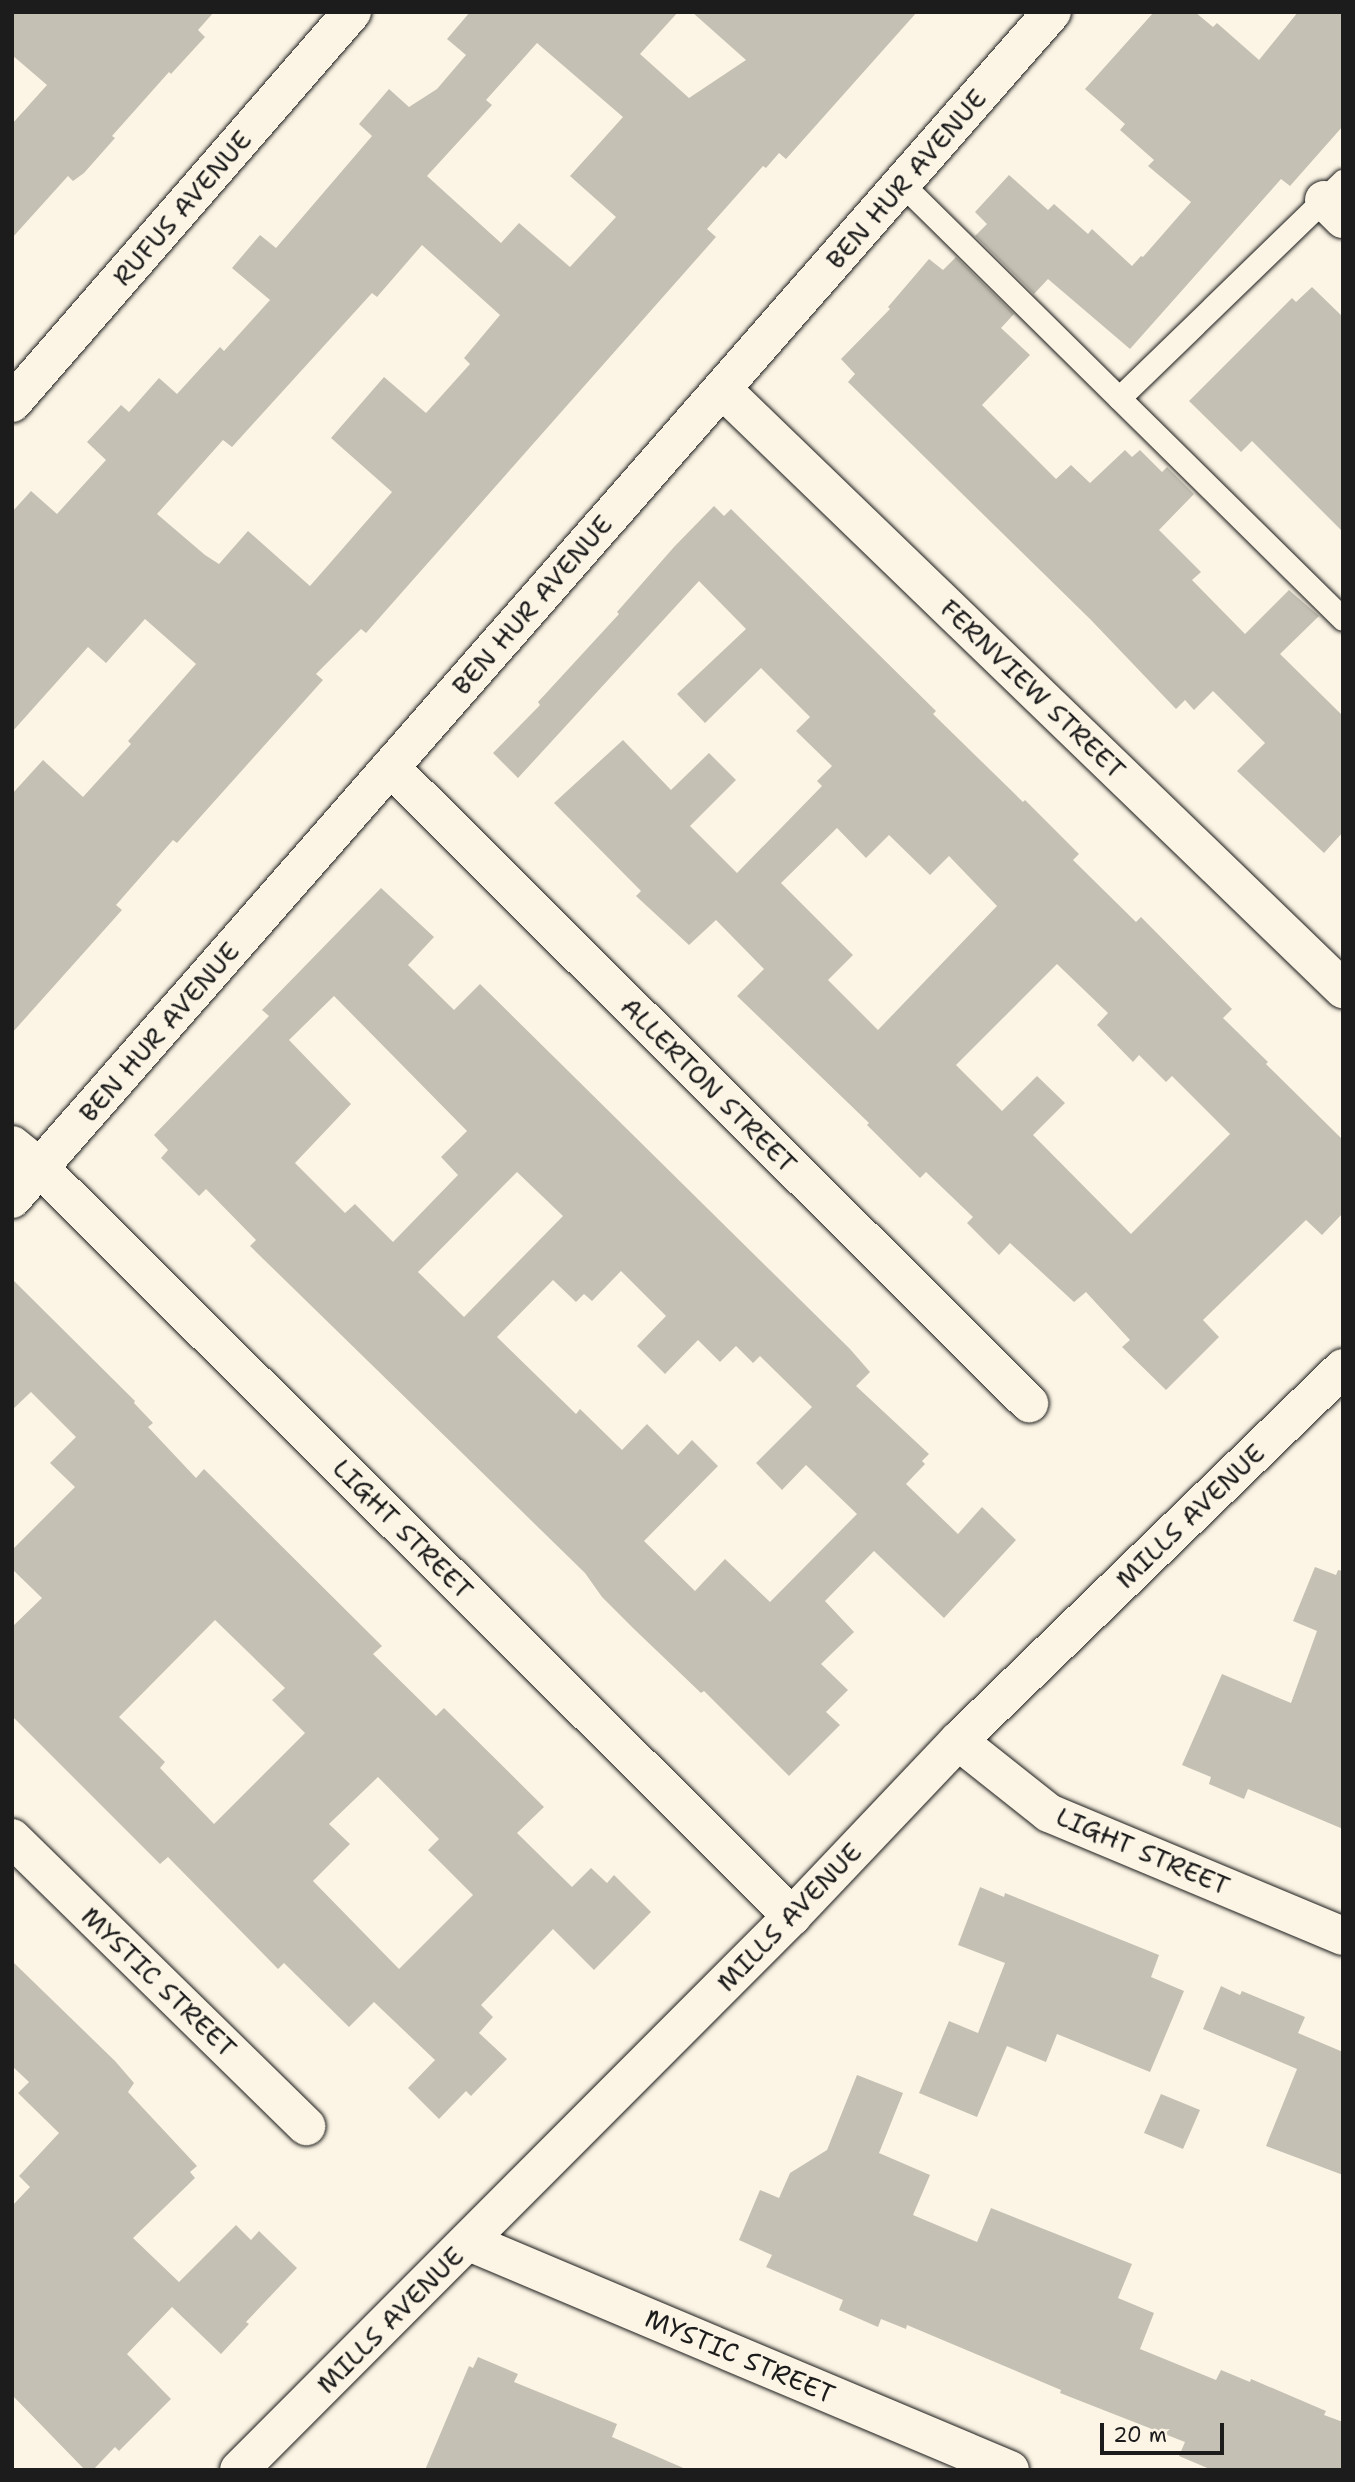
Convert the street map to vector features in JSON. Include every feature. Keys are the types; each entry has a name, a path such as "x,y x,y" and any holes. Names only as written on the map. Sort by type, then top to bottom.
{"street":[{"name":"RUFUS AVENUE","path":"12,403 352,12"},
{"name":"BEN HUR AVENUE","path":"12,1199 26,1156 390,767 1052,12"},
{"name":"FERNVIEW STREET","path":"722,389 1343,989"},
{"name":"ALLERTON STREET","path":"390,767 1029,1403"},
{"name":"LIGHT STREET","path":"26,1156 792,1916"},
{"name":"MILLS AVENUE","path":"239,2470 792,1916 958,1741 1343,1368"},
{"name":"LIGHT STREET","path":"958,1741 1049,1812 1343,1936"},
{"name":"MYSTIC STREET","path":"12,1838 306,2126"},
{"name":"MYSTIC STREET","path":"469,2242 1010,2470"}],"lane":[{"path":"902,184 1343,618"},
{"path":"1119,398 1337,200"}],"building":[{"path":"12,12 214,12 198,30 205,37 171,74 169,72 112,136 115,138 84,173 73,181 68,176 12,238 12,124 47,85 12,55"},
{"path":"470,12 678,12 640,54 689,98 746,60 692,12 917,12 786,159 779,153 766,168 763,166 707,229 716,237 366,633 361,629 316,674 323,680 177,843 173,840 116,905 122,910 12,1033 12,794 43,760 83,797 131,744 128,741 196,664 145,619 106,663 88,647 12,732 12,512 31,491 57,514 106,460 87,442 121,405 129,412 159,378 177,394 220,347 224,351 270,300 232,268 260,235 276,248 372,136 359,124 389,89 409,107 437,89 466,55 447,39","holes":["537,43 623,117 570,176 616,217 570,267 519,223 501,243 427,176 492,105 486,100","422,245 500,315 464,358 470,364 426,413 384,377 331,438 392,492 310,586 248,531 219,564 205,555 157,514 223,440 232,447 372,293 377,297"]},
{"path":"1154,12 1195,12 1213,27 1217,23 1259,60 1298,12 1343,12 1343,126 1290,186 1281,179 1130,349 1048,279 1034,294 975,236 987,224 975,212 1009,175 1048,210 1054,204 1088,234 1092,229 1132,266 1143,257 1191,202 1148,166 1154,160 1120,130 1125,124 1085,89"},
{"path":"956,257 1014,314 1001,328 1030,355 982,405 1056,479 1071,465 1090,483 1125,450 1132,457 1140,450 1162,472 1167,467 1194,494 1159,530 1201,572 1192,580 1245,634 1289,590 1319,616 1280,654 1343,716 1343,832 1324,853 1237,771 1265,743 1213,691 1194,710 1185,700 1176,709 1091,620 848,382 855,374 841,359 890,309 888,307 929,259 943,270"},
{"path":"1312,287 1343,317 1343,532 1252,441 1241,452 1189,401 1292,298 1296,302"},
{"path":"714,506 724,516 731,509 936,711 933,714 1079,854 1073,860 1136,922 1141,917 1232,1009 1223,1018 1343,1140 1343,1213 1322,1235 1306,1220 1203,1320 1219,1337 1166,1390 1122,1347 1130,1340 1086,1292 1074,1302 1010,1243 999,1255 967,1223 973,1217 926,1172 920,1178 867,1125 869,1123 737,996 764,969 716,920 689,945 636,896 641,891 554,803 623,740 671,790 709,753 736,780 690,826 737,873 822,786 817,781 832,766 796,731 810,717 761,668 705,723 677,694 746,629 699,581 518,778 493,753 540,705 538,702 619,614 617,612","holes":["837,828 866,858 889,835 930,875 949,856 997,906 878,1030 828,980 853,955 781,883","1057,964 1108,1013 1097,1025 1133,1062 1139,1055 1166,1082 1172,1076 1230,1134 1131,1234 1033,1135 1065,1103 1037,1076 1002,1111 956,1065"]},
{"path":"381,888 434,937 408,965 454,1010 480,984 850,1349 870,1372 856,1386 929,1454 922,1461 925,1464 906,1484 958,1534 982,1507 1016,1540 944,1618 874,1551 825,1601 854,1632 821,1664 848,1690 826,1712 840,1725 789,1776 704,1691 701,1693 634,1629 602,1597 585,1573 250,1246 256,1240 206,1189 199,1196 161,1158 168,1150 154,1135 269,1016 262,1010","holes":["334,996 467,1131 441,1157 458,1175 393,1242 355,1204 345,1213 295,1163 351,1104 289,1040","517,1172 563,1216 464,1317 418,1272","621,1271 666,1316 637,1346 665,1374 698,1340 720,1362 736,1346 753,1363 760,1356 812,1407 756,1463 782,1490 806,1465 857,1514 770,1602 725,1559 695,1591 644,1541 718,1466 692,1440 678,1455 647,1424 622,1450 580,1409 576,1414 497,1337 553,1280 576,1302 584,1294 592,1301"]},
{"path":"12,1279 135,1401 153,1423 148,1427 196,1478 204,1469 382,1646 373,1654 436,1716 444,1708 544,1807 517,1833 572,1887 591,1868 607,1883 614,1875 651,1912 594,1970 553,1929 481,2005 493,2017 479,2033 507,2059 471,2096 466,2091 439,2119 408,2088 435,2060 374,2002 349,2027 284,1963 278,1969 168,1857 160,1864 12,1716 12,1627 42,1598 12,1569 12,1550 75,1487 50,1463 76,1437 31,1392 12,1410","holes":["215,1620 285,1688 272,1700 305,1733 214,1824 160,1768 165,1762 119,1717","378,1777 439,1839 428,1850 473,1895 399,1969 313,1881 350,1844 329,1824"]},
{"path":"1315,1567 1336,1575 1338,1570 1343,1571 1343,1829 1248,1789 1244,1799 1209,1784 1211,1777 1182,1765 1222,1674 1291,1703 1317,1631 1293,1621"},
{"path":"980,1887 1004,1897 1005,1893 1159,1955 1151,1977 1184,1991 1150,2072 1057,2034 1046,2062 1007,2046 977,2117 919,2093 949,2021 978,2033 1005,1963 958,1945"},
{"path":"12,1961 115,2061 134,2083 128,2092 197,2166 190,2172 195,2178 133,2238 179,2282 236,2225 251,2240 259,2231 297,2268 246,2322 249,2324 221,2354 172,2307 127,2354 171,2399 119,2451 115,2447 93,2470 85,2470 12,2395 12,2206 30,2187 19,2176 59,2133 18,2093 29,2082 12,2066"},
{"path":"1221,1986 1240,1995 1242,1991 1305,2017 1298,2033 1343,2052 1343,2175 1266,2146 1297,2069 1203,2029"},
{"path":"857,2075 903,2093 879,2153 930,2175 913,2215 977,2242 991,2208 1132,2264 1118,2298 1154,2313 1140,2349 1216,2380 1221,2370 1250,2382 1251,2379 1326,2411 1324,2415 1343,2422 1343,2470 1212,2470 1179,2456 1185,2442 1060,2393 1061,2390 907,2325 906,2329 881,2319 878,2327 839,2310 843,2300 766,2267 772,2255 739,2240 760,2190 779,2198 790,2173 827,2150"},
{"path":"1161,2094 1200,2110 1183,2149 1144,2133"},
{"path":"478,2357 518,2374 514,2382 617,2424 612,2437 688,2470 425,2470 469,2366 473,2368"}]}
